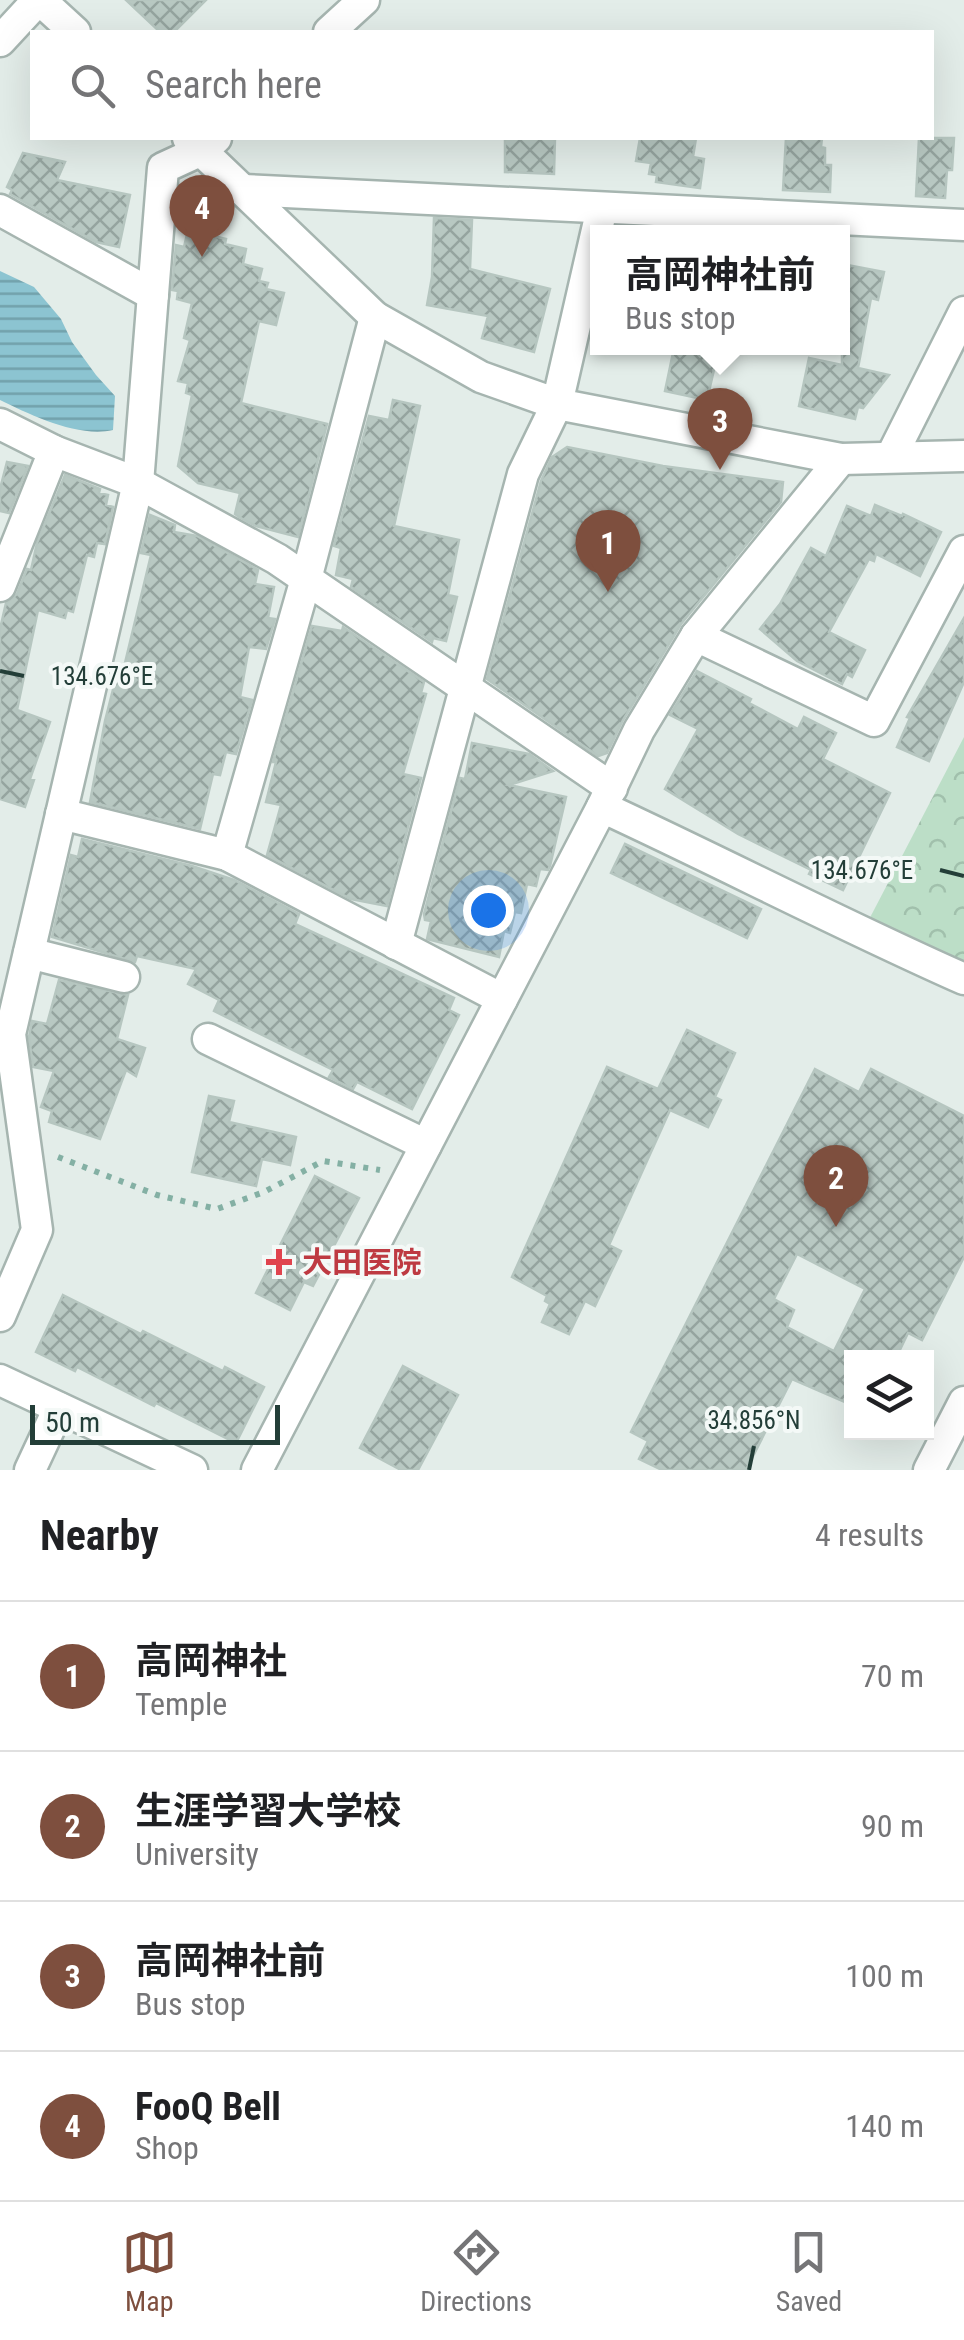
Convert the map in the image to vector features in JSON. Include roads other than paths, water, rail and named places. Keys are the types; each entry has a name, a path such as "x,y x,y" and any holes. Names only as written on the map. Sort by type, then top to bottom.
{"street":[{"path":"0,41 39,0 73,30"},
{"path":"331,30 364,0"},
{"path":"0,1316 37,1230 13,1142 6,1051 138,483 163,168 202,142 243,190 375,318 481,378 557,404 840,459 964,456"},
{"path":"243,190 964,225"},
{"path":"598,225 602,208"},
{"path":"0,210 153,295"},
{"path":"396,944 523,474 557,404 590,260"},
{"path":"891,457 964,312"},
{"path":"226,856 306,579 375,318"},
{"path":"0,424 54,452 138,483 277,559 467,688 607,798 964,979"},
{"path":"0,586 54,452"},
{"path":"257,1470 639,730 696,636 840,459"},
{"path":"696,636 874,721 964,551"},
{"path":"61,814 226,856 502,999"},
{"path":"29,953 124,977"},
{"path":"208,1039 240,1066 426,1144"},
{"path":"0,1380 192,1470"},
{"path":"930,1470 964,1402"},
{"path":"30,1470 59,1408"}],"water":[{"path":"0,271 34,287 61,319 72,342 115,396 113,430 70,428 0,400"}],"place":[{"name":"FooQ Bell","path":"202,257"},
{"name":"高岡神社前","path":"720,470"},
{"name":"高岡神社","path":"608,592"},
{"name":"生涯学習大学校","path":"836,1227"},
{"name":"大田医院","path":"279,1262"}]}
